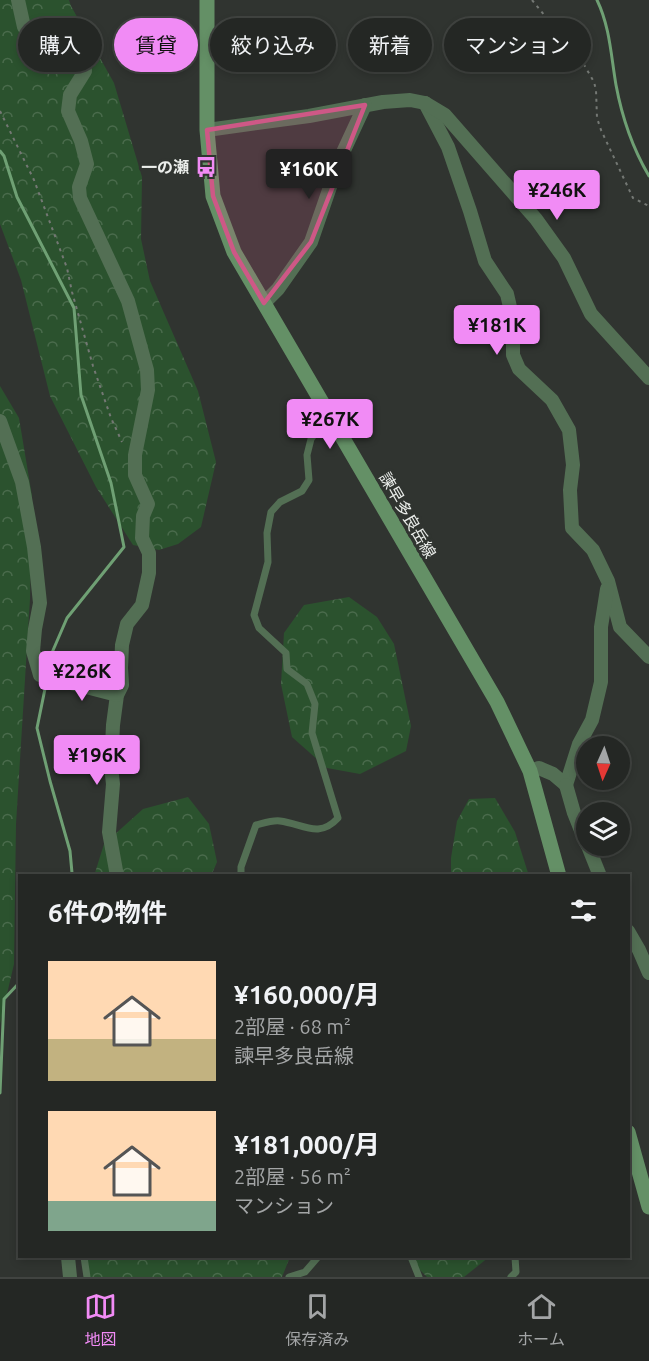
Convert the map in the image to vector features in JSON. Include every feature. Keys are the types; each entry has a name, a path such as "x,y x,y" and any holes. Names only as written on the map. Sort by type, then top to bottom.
{"main road":[{"name":"諫早多良岳線","path":"207,0 207,130 213,196 234,252 497,702 530,771 558,874"},
{"path":"630,1139 649,1207"}],"street":[{"path":"18,0 24,27 59,53 80,54 84,62 85,71 70,95 68,111 81,141 87,164 79,187 80,198 128,301 147,370 148,390 135,455 135,476 148,504 143,516 142,538 149,553 148,573 142,604 127,624 122,645 122,686 117,695 113,725 109,832 119,873"},
{"path":"207,130 309,116 364,105 410,100 425,103 445,115 536,219 564,258 591,314 649,378"},
{"path":"425,103 448,147 485,261 507,294 513,320 513,355 519,369 552,400 569,430 573,465 570,490 572,528 593,550 608,581 620,627 649,657"},
{"path":"264,303 278,290 311,242 339,161 364,105"},
{"path":"0,421 22,482 34,546 40,603 34,628 33,651 40,675 117,695"},
{"path":"576,818 566,785 579,744 592,720 601,682 601,627 608,581"},
{"path":"530,771 539,768 552,774 566,785"},
{"path":"592,856 599,874"},
{"path":"630,934 649,973"},
{"path":"68,1258 70,1277"}],"lane":[{"path":"241,874 241,867 256,825 278,821 312,830 332,825 338,818 312,733 315,704 307,684 287,669 286,653 259,628 254,615 268,562 267,533 271,512 280,502 302,491 309,480 307,455 312,439 329,415"},
{"path":"84,1258 87,1277"},
{"path":"289,1277 305,1272 317,1258"},
{"path":"411,1258 419,1277"},
{"path":"511,1277 516,1272 515,1258"}],"path":[{"path":"532,0 584,63 594,82 597,118 601,130 633,198 649,206"},
{"path":"0,111 34,180 67,268 93,366 122,442"}],"highlighted area":[{"path":"365,105 311,242 264,303 234,252 213,196 207,130"}],"green space":[{"path":"0,0 69,0 78,18 18,18 18,72 102,72 102,62 114,83 142,177 141,239 150,281 198,391 216,462 201,527 178,544 159,550 133,545 96,487 50,396 21,280 0,224"},
{"path":"0,386 19,418 32,496 30,599 16,824 14,964 0,1024"},
{"path":"349,597 377,617 394,644 411,726 406,751 360,774 327,768 292,737 281,684 284,633 304,605"},
{"path":"188,797 209,824 217,862 212,874 95,874 104,844 143,809"},
{"path":"495,798 515,832 528,874 451,874 457,821 469,799"},
{"path":"84,1258 290,1258 282,1277 84,1277"},
{"path":"411,1258 488,1258 464,1277 427,1277 411,1261"}],"waterway":[{"path":"597,0 607,31 621,109 633,144 649,176"},
{"path":"0,151 4,156 17,197 74,308 81,395 111,483 124,547 67,618 51,655 48,673"},
{"path":"47,679 37,728 70,851 72,874"},
{"path":"0,1093 4,999 18,984"}],"place":[{"name":"一の瀬","path":"206,167"}]}
